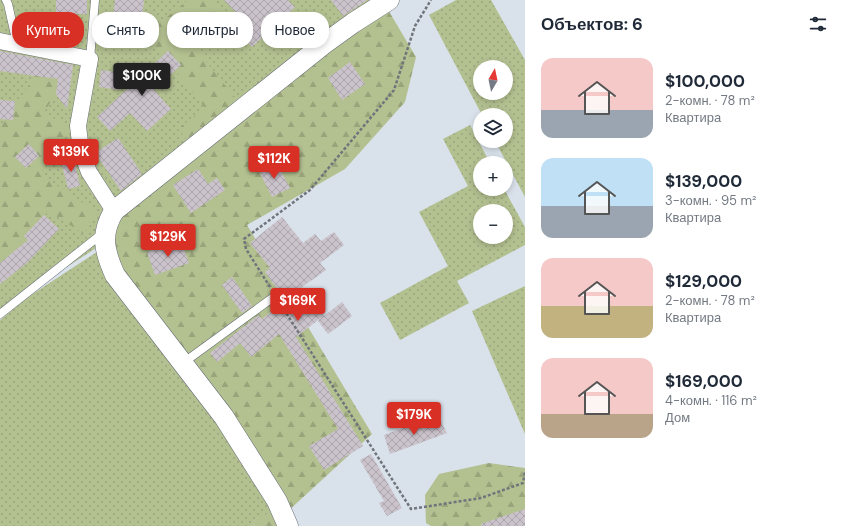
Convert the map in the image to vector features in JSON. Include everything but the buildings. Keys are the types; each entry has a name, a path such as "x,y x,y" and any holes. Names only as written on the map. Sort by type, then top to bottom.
{"street":[{"path":"288,526 277,501 224,417 115,275 105,249 105,231 108,220 114,211 324,44 389,0"},
{"path":"0,41 12,43"},
{"path":"36,48 90,59 78,126 81,152 89,172 114,211"}],"lane":[{"path":"6,0 12,22"},
{"path":"90,59 95,0"},
{"path":"0,314 105,231"},
{"path":"183,363 275,296"}],"path":[{"path":"431,0 415,26 394,90 310,190 244,239 246,249 275,296 411,509 481,498 523,483 525,472"}],"green space":[{"path":"0,0 389,0 104,243 25,294 0,314"},
{"path":"188,0 215,0 225,12 173,12"},
{"path":"456,0 491,0 525,60 525,197 513,175 513,156 503,156 499,148 513,148 513,108 478,108 474,100 513,100 513,60 473,60 473,98 429,15"},
{"path":"384,3 416,57 405,102 345,169 247,225 372,434 287,512 291,526 253,526 255,519 269,513 283,515 117,274 104,243 117,210 326,48 329,48 329,46"},
{"path":"167,17 167,48 195,48 241,105 191,145 178,129 205,108 157,48 159,48 159,23"},
{"path":"43,64 66,79 44,112 70,129 40,174 98,213 84,234 48,211 7,274 0,269 0,128"},
{"path":"470,125 473,131 473,148 482,148 486,156 473,156 473,196 508,196 512,204 473,204 473,244 513,244 513,205 525,227 525,245 457,281 469,303 400,340 380,303 448,266 419,212 468,186 443,139"},
{"path":"103,248 283,515 269,514 255,519 253,526 0,526 0,320 28,297"},
{"path":"525,286 525,434 472,311"},
{"path":"489,463 525,468 525,526 431,526 426,523 425,495 439,474"}]}
